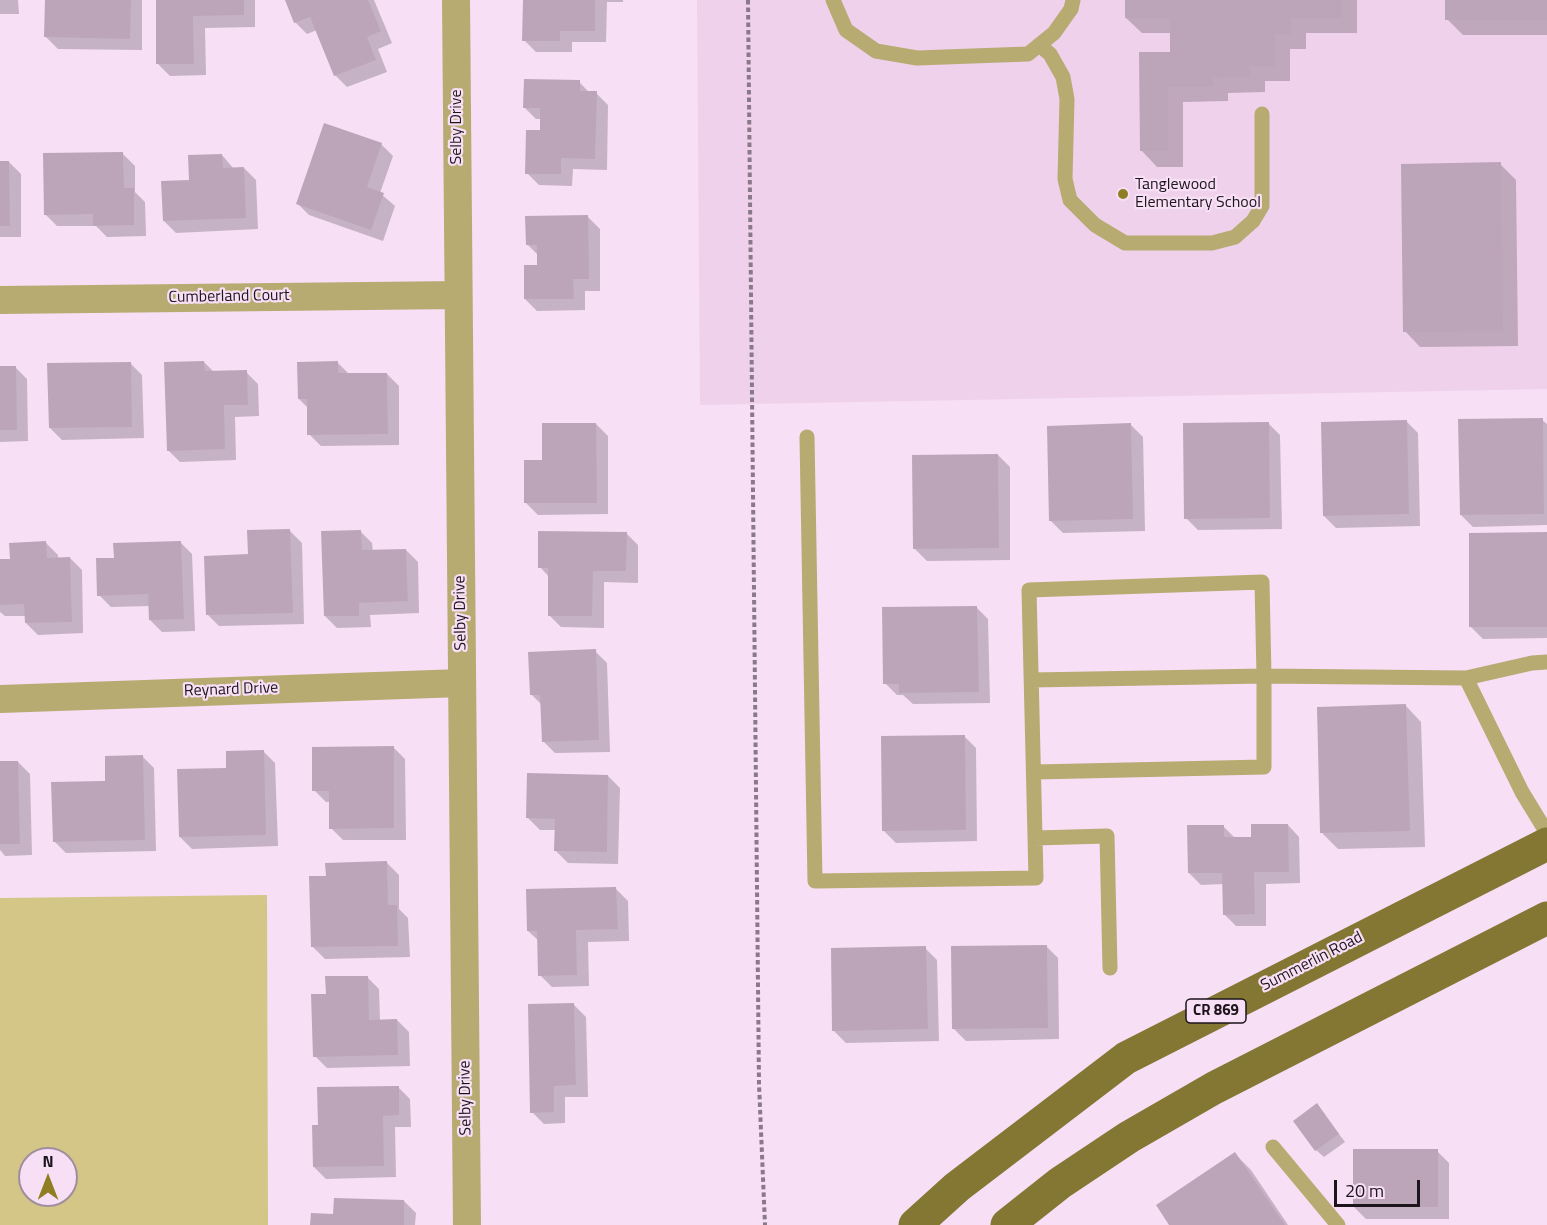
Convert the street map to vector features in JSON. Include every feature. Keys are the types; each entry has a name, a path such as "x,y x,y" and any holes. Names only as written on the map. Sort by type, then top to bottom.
{"main road":[{"name":"Summerlin Road","path":"915,1225 957,1187 1126,1058 1547,844"},
{"path":"1007,1225 1060,1183 1129,1137 1214,1088 1547,918"}],"street":[{"name":"Selby Drive","path":"456,0 468,1225"},
{"name":"Cumberland Court","path":"0,300 458,295"},
{"name":"Reynard Drive","path":"0,699 462,683"}],"lane":[{"path":"833,0 846,30 876,51 917,58 1028,54 1054,33 1071,9 1073,0"},
{"path":"1039,45 1050,54 1063,77 1068,99 1065,179 1070,200 1095,225 1125,243 1212,243 1235,237 1253,221 1262,206 1262,114"},
{"path":"807,437 815,881 1036,878 1029,590 1262,582 1264,767 1035,772"},
{"path":"1032,680 1264,676 1466,678 1532,663 1547,662"},
{"path":"1466,678 1522,792 1547,833"},
{"path":"1035,838 1107,836 1110,968"},
{"path":"1273,1147 1338,1225"}],"path":[{"path":"748,0 759,1084 765,1225"}],"shaded area":[{"name":"Tanglewood Elementary School","path":"697,0 1547,0 1547,389 700,405"},
{"path":"267,895 268,1225 0,1225 0,898"}],"building":[{"path":"45,0 131,0 130,39 44,37"},
{"path":"156,0 244,0 244,15 193,16 194,64 156,64"},
{"path":"285,0 368,0 381,31 367,37 376,60 334,76 310,17 294,23"},
{"path":"523,0 595,0 595,31 560,31 560,41 522,41"},
{"path":"1125,0 1342,0 1342,18 1291,18 1291,34 1275,34 1275,66 1250,66 1250,77 1213,78 1213,86 1168,87 1168,151 1140,151 1139,52 1170,52 1170,18 1125,18"},
{"path":"1445,0 1547,0 1547,20 1445,20"},
{"path":"524,79 580,80 580,91 597,91 595,159 561,158 561,174 525,174 526,130 540,130 540,108 523,108"},
{"path":"324,123 382,143 367,187 384,193 371,230 296,204"},
{"path":"123,152 124,188 134,188 134,225 93,226 93,214 44,215 43,153"},
{"path":"222,154 223,168 244,167 246,218 163,221 161,181 189,180 188,155"},
{"path":"0,161 9,161 10,226 0,226"},
{"path":"1501,162 1503,331 1403,332 1401,164"},
{"path":"588,215 589,279 573,279 574,299 524,299 524,265 537,265 537,245 526,245 525,216"},
{"path":"204,361 205,371 247,370 248,405 224,405 225,449 167,451 164,362"},
{"path":"338,361 338,373 387,373 388,434 307,435 307,399 298,399 297,362"},
{"path":"131,362 132,427 49,428 47,363"},
{"path":"0,366 16,366 17,430 0,430"},
{"path":"1543,418 1544,514 1460,515 1458,419"},
{"path":"1407,420 1409,514 1323,516 1321,422"},
{"path":"1269,422 1270,518 1184,519 1183,423"},
{"path":"542,423 596,423 597,503 524,503 524,460 542,460"},
{"path":"1131,423 1133,519 1049,521 1047,426"},
{"path":"998,454 999,548 913,549 912,455"},
{"path":"290,529 293,613 206,615 204,556 248,554 247,530"},
{"path":"361,530 362,550 406,549 408,601 359,603 359,616 324,616 321,531"},
{"path":"538,531 627,532 626,571 593,571 592,616 548,616 548,568 538,568"},
{"path":"1547,532 1547,627 1469,627 1469,533"},
{"path":"46,541 47,558 70,557 72,622 25,623 24,604 0,605 0,559 10,559 9,543"},
{"path":"181,541 184,619 149,620 148,594 97,596 96,558 114,558 113,543"},
{"path":"977,606 979,692 899,693 899,684 883,684 882,607"},
{"path":"596,649 599,740 542,742 540,695 530,695 528,652"},
{"path":"1406,704 1410,831 1320,833 1317,707"},
{"path":"965,735 966,830 882,831 881,736"},
{"path":"394,746 394,828 329,829 329,791 312,791 312,747"},
{"path":"264,750 266,835 179,837 177,769 226,768 226,751"},
{"path":"143,755 145,840 53,842 51,782 105,781 105,756"},
{"path":"0,761 18,761 20,844 0,844"},
{"path":"527,773 608,775 607,852 554,851 555,819 526,818"},
{"path":"1251,824 1288,824 1289,872 1254,872 1255,914 1223,915 1222,873 1188,873 1187,825 1224,825 1224,837 1251,837"},
{"path":"387,861 388,905 397,905 398,946 311,947 309,876 326,876 325,863"},
{"path":"616,887 618,929 576,930 577,975 538,976 537,931 527,931 526,889"},
{"path":"1047,945 1048,1028 952,1029 951,946"},
{"path":"926,946 928,1029 832,1031 831,948"},
{"path":"325,976 368,976 369,1020 397,1019 398,1055 313,1057 311,994 326,994"},
{"path":"574,1003 576,1085 554,1086 554,1112 530,1113 528,1004"},
{"path":"399,1086 399,1115 383,1116 384,1166 313,1167 312,1125 318,1125 317,1087"},
{"path":"1317,1103 1339,1134 1315,1151 1293,1121"},
{"path":"1353,1149 1438,1149 1438,1207 1353,1207"},
{"path":"1235,1152 1285,1225 1169,1225 1156,1205"},
{"path":"334,1198 404,1200 404,1225 310,1225 311,1213 333,1214"}],"place":[{"name":"Tanglewood Elementary School","path":"1123,194"}]}
